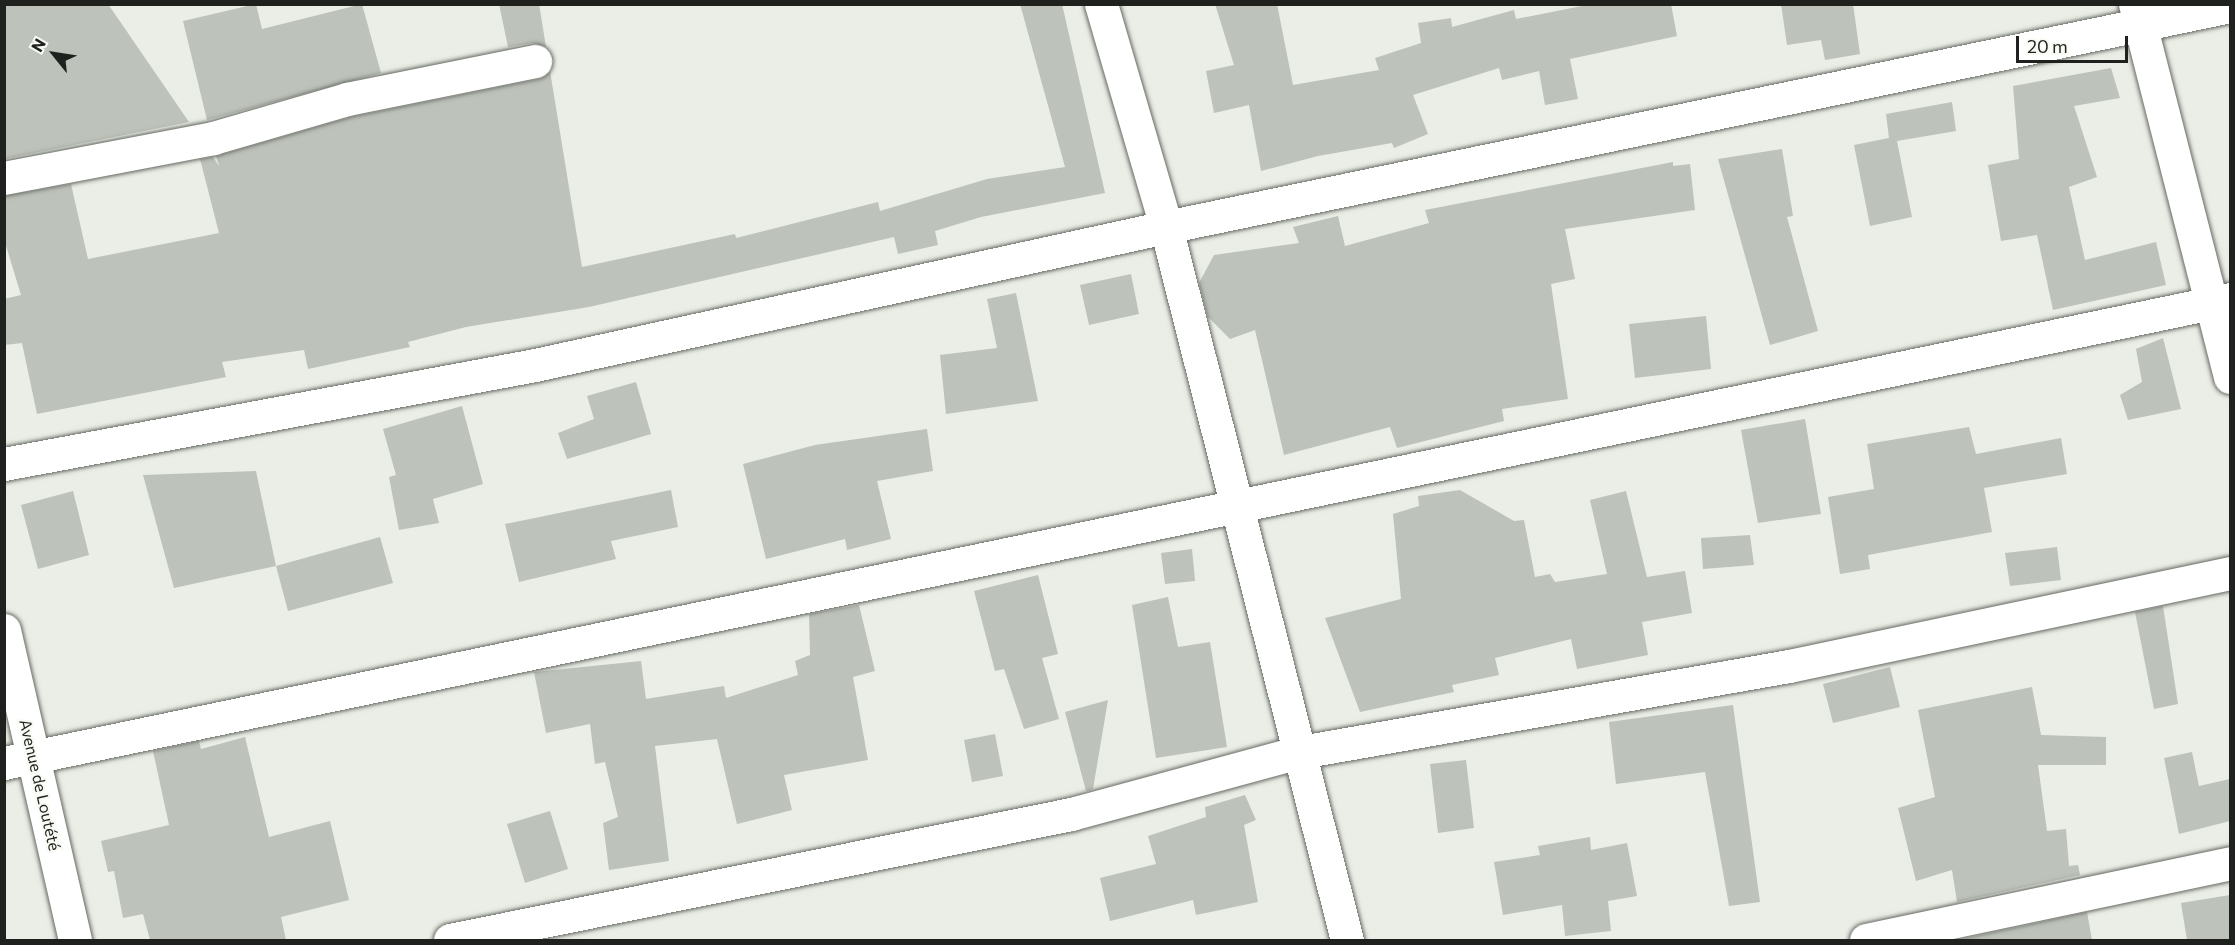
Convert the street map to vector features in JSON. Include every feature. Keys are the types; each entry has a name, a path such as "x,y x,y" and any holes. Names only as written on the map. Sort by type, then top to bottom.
{"street":[{"path":"1101,4 1166,227 1295,753 1347,940"},
{"path":"4,464 535,365 2137,15 2230,6"},
{"path":"2137,15 2222,301 2230,377"},
{"path":"4,178 213,138 347,99 535,61"},
{"path":"19,760 1234,505 2222,301"},
{"path":"450,940 1071,814 1295,753 1789,666 2230,573"},
{"name":"Avenue de Loutété","path":"4,630 19,760 75,940"},
{"path":"1866,940 2230,863"}],"building":[{"path":"4,4 108,4 189,122 4,159"},
{"path":"256,4 262,29 362,4 381,73 207,120 183,21"},
{"path":"499,4 539,4 546,47 532,43 508,47"},
{"path":"1020,4 1062,4 1105,193 981,217 935,231 938,245 898,254 894,237 589,307 466,327 408,342 410,347 308,369 304,350 222,362 226,377 37,414 22,343 4,345 4,299 21,295 4,239 4,196 71,184 88,259 219,233 200,159 213,157 219,166 216,156 351,117 539,79 550,71 582,267 735,234 736,238 878,202 880,211 987,179 1065,167"},
{"path":"1215,4 1277,4 1293,85 1379,70 1375,58 1421,43 1418,23 1451,18 1452,27 1514,10 1516,19 1592,4 1671,4 1677,36 1570,59 1578,99 1545,105 1539,71 1502,80 1499,68 1413,95 1428,134 1394,148 1392,143 1318,156 1261,171 1249,105 1214,113 1206,71 1234,65"},
{"path":"1781,4 1853,4 1860,54 1825,60 1821,40 1787,45"},
{"path":"2111,68 2120,98 2074,106 2097,177 2069,187 2085,260 2156,242 2166,285 2053,310 2037,235 2001,241 1988,165 2019,159 2013,86"},
{"path":"1952,102 1956,131 1897,141 1912,217 1870,226 1854,145 1889,138 1886,114"},
{"path":"1782,149 1793,216 1787,217 1818,331 1770,345 1718,159"},
{"path":"1673,162 1673,166 1690,164 1695,210 1565,229 1575,279 1551,284 1568,399 1502,409 1504,421 1397,448 1390,427 1284,455 1255,330 1230,339 1208,317 1199,283 1214,255 1299,243 1293,227 1338,216 1345,246 1429,223 1425,210"},
{"path":"1131,274 1139,314 1089,325 1080,285"},
{"path":"1016,293 1038,401 946,414 940,355 997,348 987,299"},
{"path":"1706,316 1711,369 1635,378 1629,324"},
{"path":"2163,338 2181,409 2128,420 2120,395 2142,382 2136,349"},
{"path":"636,382 651,434 567,459 558,433 594,419 587,396"},
{"path":"462,406 483,484 433,499 439,523 399,530 389,477 396,475 383,429"},
{"path":"1805,419 1821,514 1758,523 1741,430"},
{"path":"1969,427 1976,454 2061,438 2067,474 1984,488 1992,532 1868,555 1870,569 1840,574 1828,497 1874,489 1867,444"},
{"path":"927,429 933,471 877,481 891,539 847,550 845,539 766,559 743,464 815,445"},
{"path":"256,471 276,566 174,588 143,475"},
{"path":"671,490 678,527 611,541 616,559 519,582 505,524"},
{"path":"1460,490 1514,521 1524,520 1535,577 1550,574 1555,582 1607,574 1590,500 1626,491 1647,577 1685,571 1692,613 1642,622 1648,655 1577,669 1571,639 1495,658 1499,675 1452,685 1454,692 1360,712 1325,618 1401,599 1393,514 1419,506 1418,496"},
{"path":"73,491 89,555 38,569 21,505"},
{"path":"1750,535 1754,565 1703,569 1701,538"},
{"path":"380,537 393,583 288,611 276,566"},
{"path":"2057,547 2061,580 2010,586 2005,553"},
{"path":"1192,549 1195,581 1165,584 1161,553"},
{"path":"1038,575 1058,654 1042,658 1059,719 1024,729 1004,669 995,671 974,591"},
{"path":"1168,597 1178,647 1210,642 1227,747 1156,758 1132,605"},
{"path":"859,605 875,671 853,677 868,760 784,775 792,810 737,824 717,739 655,746 669,861 609,870 603,823 618,817 605,762 595,764 590,724 546,733 534,672 641,661 646,699 724,686 726,698 798,675 795,661 810,655 809,614"},
{"path":"2163,606 2178,704 2154,709 2135,612"},
{"path":"1890,667 1900,707 1833,723 1823,684"},
{"path":"2032,687 2041,735 2106,737 2106,765 2038,765 2047,831 2066,829 2069,866 2078,865 2080,875 1957,902 1952,870 1916,881 1898,808 1935,797 1918,710"},
{"path":"1108,700 1093,789 1086,791 1065,712"},
{"path":"1733,705 1760,902 1729,906 1705,772 1616,784 1609,722"},
{"path":"995,734 1003,776 972,782 964,740"},
{"path":"245,737 269,837 330,821 349,900 281,917 286,940 150,940 143,914 123,918 114,871 108,872 101,841 169,825 153,751 199,741 201,749"},
{"path":"2192,752 2199,786 2230,779 2230,821 2179,834 2164,758"},
{"path":"1466,760 1474,828 1438,833 1430,764"},
{"path":"1245,795 1256,820 1244,825 1258,902 1196,915 1193,900 1110,921 1100,878 1156,864 1148,836 1206,817 1205,807"},
{"path":"550,811 568,869 525,883 507,824"},
{"path":"1590,837 1591,850 1627,843 1637,896 1608,901 1611,931 1565,936 1562,905 1503,915 1494,862 1540,855 1538,846"},
{"path":"2230,895 2230,940 2187,940 2181,903"},
{"path":"2087,912 2092,940 1962,940 1962,939"}]}
